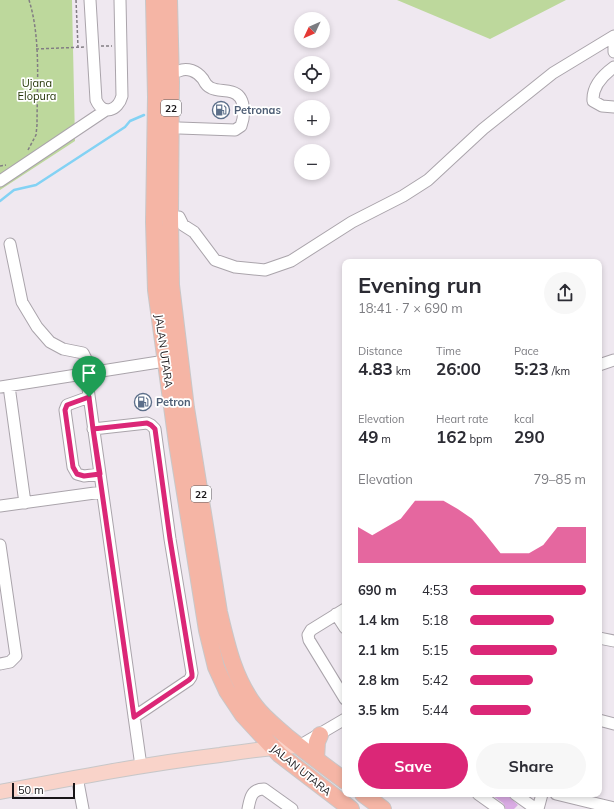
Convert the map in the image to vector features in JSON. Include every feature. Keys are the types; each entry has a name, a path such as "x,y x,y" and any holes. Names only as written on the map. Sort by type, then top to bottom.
{"highway":[{"path":"145,0 145,88 150,96 156,97 163,93 165,87 164,0"},
{"name":"JALAN UTARA","path":"154,0 156,97 156,290 165,361 205,623 216,667 227,692 271,752 279,767 321,797 347,808"},
{"path":"161,326 163,292 160,222 162,217 174,216 179,128 179,71 175,22 170,0"},
{"name":"JALAN UTARA","path":"170,0 174,216 171,285 182,364 186,408 219,612 228,649 240,680 256,707 272,724 342,779"},
{"path":"316,759 317,742 320,735"},
{"path":"367,797 383,809"}],"main road":[{"path":"0,792 147,765 187,765 271,752 299,746"}],"street":[{"path":"90,0 94,46 96,100 98,105 102,109 106,110"},
{"path":"0,181 106,110 114,108 121,100 120,0"},
{"path":"174,216 183,225 194,232 215,260 235,267 265,270 291,261 352,222 403,196 428,180 483,129 553,73 614,36"},
{"path":"614,44 614,52"},
{"path":"614,68 604,74 593,96 594,101 598,104 602,106 614,107"},
{"path":"179,71 184,69 194,71 202,78 207,86 232,92 238,95 242,99 243,115 241,126 235,130 179,128"},
{"path":"10,244 22,302 37,326 50,342 63,349 83,353 87,360 89,397 93,429 134,717 147,765"},
{"path":"602,364 614,360"},
{"path":"25,503 4,386 165,361"},
{"path":"89,397 67,405 65,410 73,467 77,474 84,476 100,474"},
{"path":"93,429 147,423 155,429 170,539 192,674 192,677 189,680 134,717"},
{"path":"0,506 102,492"},
{"path":"0,544 16,656 15,659 10,662 0,664"},
{"path":"341,611 311,630 308,635 309,640 342,694"},
{"path":"602,639 614,641"},
{"path":"299,746 342,721"},
{"path":"602,721 614,724"},
{"path":"77,777 83,809"},
{"path":"248,809 252,795 259,789 264,790 292,809"},
{"path":"482,797 498,809"},
{"path":"519,797 537,809 541,797"},
{"path":"568,797 614,808"}],"path":[{"path":"27,152 36,135 37,125 36,49 33,14 29,0"},
{"path":"76,0 78,47"},
{"path":"36,49 121,45"},
{"path":"0,166 6,165"}],"green space":[{"name":"Ujana Elopura","path":"0,0 72,0 75,141 0,190"},
{"path":"397,0 566,0 490,39"}],"building":[{"path":"494,797 509,797 518,805 514,809 506,809 503,803"}],"waterway":[{"path":"0,201 14,190 36,185 125,127 130,121 144,115"}],"place":[{"name":"Petronas","path":"221,110"},
{"name":"Petron","path":"143,402"}],"route":[{"path":"89,397 74,401 67,405 65,410 73,467 77,474 84,476 100,474 93,429 147,423 155,429 170,539 192,674 192,677 189,680 134,717 93,429 89,397"}]}
